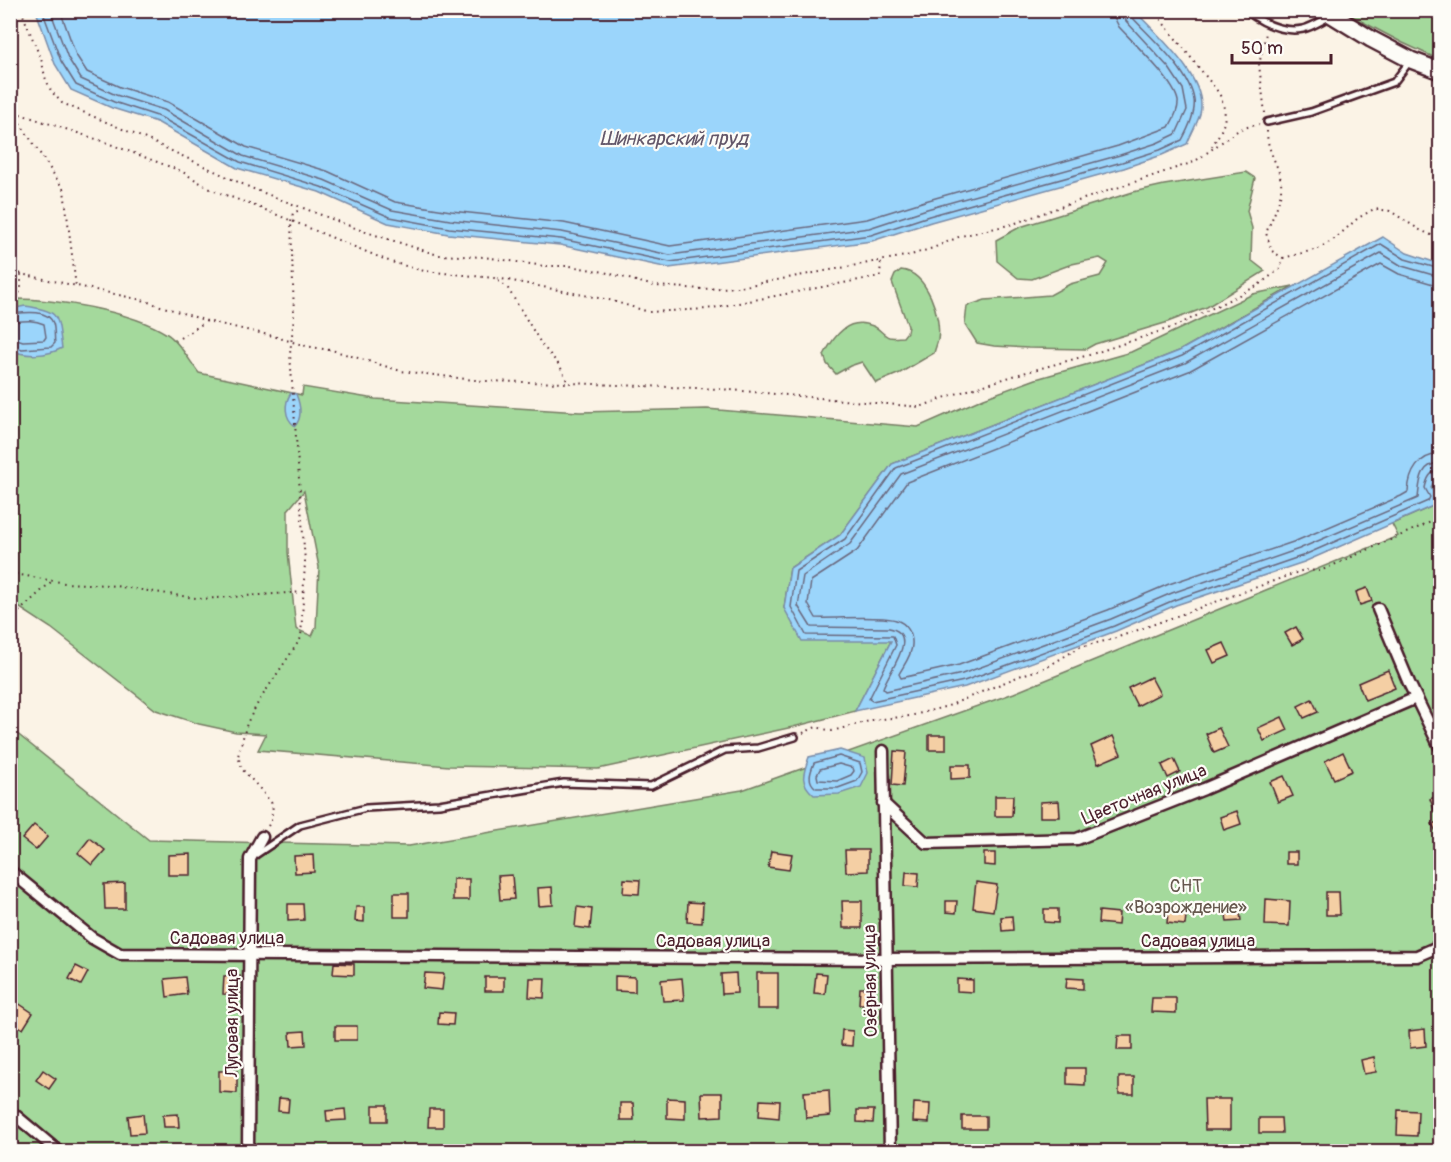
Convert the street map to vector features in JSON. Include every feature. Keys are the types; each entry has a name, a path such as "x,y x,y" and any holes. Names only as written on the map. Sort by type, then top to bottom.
{"street":[{"path":"1327,13 1411,60 1440,71"},
{"path":"1378,609 1416,698 1440,747"},
{"name":"Цветочная улица","path":"883,807 926,843 1077,839 1204,789 1416,698"},
{"name":"Озёрная улица","path":"884,751 885,959 890,1152"},
{"path":"250,859 262,837"},
{"name":"Луговая улица","path":"248,1152 250,859"},
{"name":"Садовая улица","path":"10,871 92,938 120,954 885,959 1417,956 1440,946"},
{"path":"10,1111 59,1152"}],"lane":[{"path":"1245,10 1269,25 1289,30 1304,29 1327,13"},
{"path":"1267,122 1311,112 1394,82 1411,60"},
{"path":"250,859 300,825 366,808 440,804 564,783 651,786 725,750 758,748 795,737"}],"path":[{"path":"21,10 42,62 51,92 62,103 251,188 363,231 438,255 484,257 544,266 570,266 604,272 654,286 704,289 739,287 881,261 933,248 961,236 1014,224 1194,162 1240,129 1267,122"},
{"path":"1153,10 1219,93 1226,109 1226,122 1210,151"},
{"path":"1269,25 1263,40 1259,65 1267,122 1267,144 1281,182 1278,201 1266,233 1272,251 1283,258 1318,249 1336,238 1358,218 1374,209 1390,211 1420,230 1440,239"},
{"path":"10,108 64,190 76,287"},
{"path":"14,112 102,141 181,171 212,190 391,262 424,271 494,278 609,300 648,312 707,309 880,276 881,261"},
{"path":"10,116 14,112"},
{"path":"262,837 271,821 273,805 242,770 238,756 247,723 301,638 305,562 291,364 294,282 291,221 293,213 304,208"},
{"path":"10,266 21,274 142,300 207,321 335,351 401,372 483,381 720,389 920,407 1176,326 1257,286 1280,269 1283,258"},
{"path":"10,301 21,291 21,274"},
{"path":"494,278 507,287 542,345 560,366 568,383"},
{"path":"180,338 207,321"},
{"path":"795,737 816,727 832,730 873,720 910,716 948,706 1047,667 1080,647 1124,635 1304,570 1320,572 1440,518"},
{"path":"10,573 65,583 108,585 202,599 303,592"},
{"path":"10,620 52,581"}],"green space":[{"path":"1342,11 1440,11 1440,60 1403,43"},
{"path":"1246,172 1255,178 1247,211 1252,228 1251,260 1265,271 1207,307 1086,349 1028,348 977,343 965,324 967,306 985,300 1050,295 1070,284 1100,276 1108,263 1100,258 1072,264 1032,279 1018,278 997,261 996,240 1020,227 1133,192"},
{"path":"901,270 918,279 931,297 939,330 934,353 900,373 876,383 862,362 836,374 827,364 824,355 837,335 849,326 864,324 873,326 891,337 903,337 907,332 908,326 892,282"},
{"path":"1293,286 1179,351 892,464 840,535 790,568 784,608 891,641 855,711 793,727 598,769 449,766 258,750 266,734 236,732 199,724 156,710 51,628 11,602 10,299 69,304 133,319 152,326 171,337 199,373 302,395 303,387 375,399 580,412 707,409 918,427 984,398 1036,379 1131,352 1253,294","holes":["304,491 319,567 316,627 312,636 296,629 288,552 288,510"]},
{"name":"СНТ «Возрождение»","path":"1440,475 1440,1151 11,1151 10,728 149,840 409,846 742,790 1014,693 1398,536 1392,524 1435,505 1431,488 1435,478"}],"water":[{"name":"Шинкарский пруд","path":"36,11 1135,11 1167,44 1189,72 1197,86 1201,100 1200,114 1187,144 1124,168 931,222 872,241 669,268 560,245 448,234 388,223 319,192 237,168 157,122 112,108 71,90 55,64"},
{"path":"1383,237 1407,253 1440,264 1440,475 1435,478 1431,488 1436,495 1435,505 1304,562 1176,605 1116,631 965,687 855,711 891,641 802,641 784,608 790,568 840,535 892,464 1179,351"},
{"path":"25,306 46,310 56,317 62,348 36,355 11,350 11,309"},
{"path":"291,393 296,394 300,406 299,419 295,426 291,423 286,410"},
{"path":"840,750 865,758 868,773 861,787 839,794 814,795 804,782 809,757"}],"building":[{"path":"1367,588 1372,601 1360,605 1356,592"},
{"path":"1296,627 1303,639 1292,645 1285,633"},
{"path":"1224,643 1230,656 1214,663 1208,650"},
{"path":"1388,670 1395,688 1365,700 1358,683"},
{"path":"1151,677 1160,694 1137,706 1128,688"},
{"path":"1312,699 1318,712 1304,718 1298,706"},
{"path":"1282,717 1288,730 1264,741 1258,728"},
{"path":"1219,728 1228,747 1214,753 1206,734"},
{"path":"929,735 946,735 946,750 929,750"},
{"path":"1113,736 1121,754 1098,764 1091,746"},
{"path":"894,751 906,752 903,786 892,785"},
{"path":"1343,752 1352,771 1334,779 1325,761"},
{"path":"1174,759 1180,772 1168,778 1162,765"},
{"path":"951,765 970,765 970,778 951,779"},
{"path":"1284,776 1293,796 1278,802 1270,782"},
{"path":"1440,795 1440,810 1435,812 1430,799"},
{"path":"995,796 1013,796 1012,816 995,816"},
{"path":"1059,801 1060,817 1040,817 1040,802"},
{"path":"1237,811 1241,824 1224,830 1220,817"},
{"path":"1440,821 1440,834 1438,835 1432,824"},
{"path":"34,825 48,836 36,850 22,839"},
{"path":"90,838 105,850 92,865 78,853"},
{"path":"845,850 868,850 868,871 846,872"},
{"path":"771,851 792,854 789,870 768,867"},
{"path":"1286,852 1297,852 1297,864 1286,864"},
{"path":"984,853 995,853 995,866 984,865"},
{"path":"191,854 191,875 168,875 168,855"},
{"path":"313,855 314,872 295,873 294,856"},
{"path":"906,872 919,873 918,887 905,886"},
{"path":"512,875 514,899 500,900 498,876"},
{"path":"453,879 469,879 469,900 453,900"},
{"path":"624,879 640,880 639,894 623,893"},
{"path":"976,882 997,885 993,911 973,908"},
{"path":"125,883 125,909 105,909 104,884"},
{"path":"552,887 553,905 539,906 538,888"},
{"path":"1326,892 1339,892 1340,915 1326,915"},
{"path":"394,893 409,893 409,917 394,917"},
{"path":"1266,899 1290,901 1289,926 1265,925"},
{"path":"842,901 862,901 862,928 843,928"},
{"path":"946,901 957,901 956,913 946,912"},
{"path":"688,902 703,903 702,923 687,922"},
{"path":"288,904 303,904 304,920 288,921"},
{"path":"1169,904 1187,906 1185,925 1167,923"},
{"path":"356,907 364,907 364,922 355,921"},
{"path":"577,907 592,909 590,929 575,927"},
{"path":"1044,909 1058,909 1058,923 1044,922"},
{"path":"1099,911 1119,913 1118,925 1098,923"},
{"path":"1240,912 1241,921 1227,922 1226,914"},
{"path":"1012,916 1013,930 1002,931 1001,917"},
{"path":"334,963 354,964 354,975 333,974"},
{"path":"76,966 88,972 81,985 69,979"},
{"path":"425,973 444,974 442,990 423,988"},
{"path":"736,973 737,993 722,994 721,974"},
{"path":"757,973 778,973 778,1009 757,1009"},
{"path":"816,973 827,974 825,994 814,993"},
{"path":"224,976 240,976 240,995 223,994"},
{"path":"615,976 635,977 635,992 615,991"},
{"path":"185,977 187,994 167,997 165,979"},
{"path":"485,977 504,977 504,991 485,991"},
{"path":"530,978 545,978 544,998 529,997"},
{"path":"682,978 684,1000 663,1001 661,980"},
{"path":"1067,978 1083,979 1083,989 1066,988"},
{"path":"957,979 973,980 973,992 957,991"},
{"path":"860,988 868,988 868,1004 859,1004"},
{"path":"1152,998 1176,998 1176,1013 1151,1012"},
{"path":"15,1001 33,1013 23,1029 10,1021 10,1007"},
{"path":"439,1012 454,1013 453,1025 438,1024"},
{"path":"335,1026 357,1026 357,1040 335,1040"},
{"path":"1425,1029 1426,1046 1410,1048 1409,1031"},
{"path":"842,1030 853,1031 852,1046 841,1045"},
{"path":"305,1031 306,1045 291,1046 290,1032"},
{"path":"1118,1036 1132,1036 1132,1050 1117,1050"},
{"path":"1374,1057 1376,1072 1364,1074 1361,1060"},
{"path":"1067,1068 1085,1068 1085,1085 1067,1084"},
{"path":"43,1070 56,1079 49,1089 36,1080"},
{"path":"219,1071 237,1071 237,1093 219,1092"},
{"path":"1119,1077 1134,1077 1134,1094 1119,1094"},
{"path":"829,1090 830,1116 806,1118 804,1092"},
{"path":"701,1093 722,1093 722,1116 702,1117"},
{"path":"279,1098 289,1099 288,1112 278,1111"},
{"path":"667,1098 685,1099 685,1119 667,1118"},
{"path":"1204,1099 1230,1099 1230,1130 1205,1130"},
{"path":"760,1100 780,1101 779,1118 759,1116"},
{"path":"620,1103 633,1103 634,1120 620,1120"},
{"path":"914,1103 930,1104 929,1123 913,1122"},
{"path":"373,1105 387,1105 387,1121 373,1121"},
{"path":"345,1109 346,1120 327,1121 326,1111"},
{"path":"429,1109 443,1109 443,1127 428,1127"},
{"path":"857,1110 874,1110 873,1123 857,1122"},
{"path":"1398,1110 1418,1111 1417,1136 1397,1135"},
{"path":"143,1114 145,1133 130,1134 128,1116"},
{"path":"178,1114 179,1127 164,1127 163,1115"},
{"path":"962,1116 986,1116 986,1129 962,1129"},
{"path":"1259,1118 1281,1118 1282,1133 1259,1133"}]}
